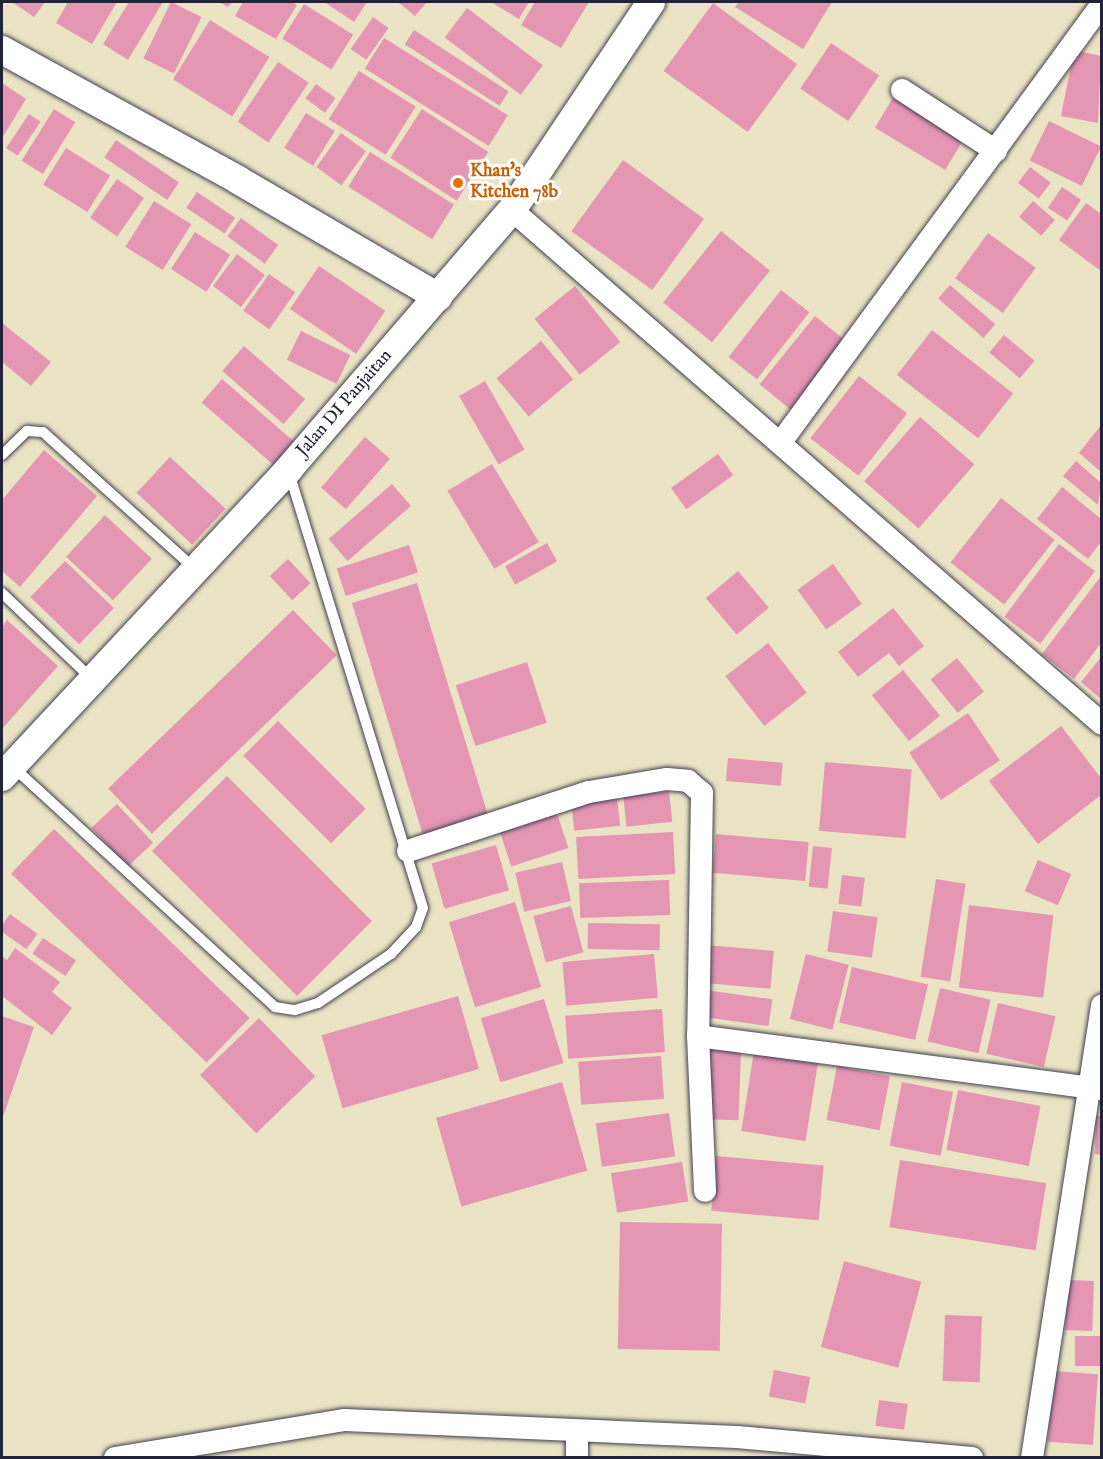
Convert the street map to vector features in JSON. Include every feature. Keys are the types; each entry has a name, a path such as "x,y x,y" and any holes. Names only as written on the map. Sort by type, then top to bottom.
{"street":[{"name":"Jalan DI Panjaitan","path":"7,771 288,470 512,210 651,2"},
{"path":"781,442 996,152 1101,4"},
{"path":"2,50 238,180 438,297"},
{"path":"902,90 996,152"},
{"path":"512,210 781,442 1101,724"},
{"path":"408,851 589,792 667,779 688,781 702,793 698,1036 705,1191"},
{"path":"1032,1458 1095,1089 1101,1005"},
{"path":"698,1036 1095,1089"},
{"path":"115,1458 345,1420 737,1437 972,1458"},
{"path":"576,1458 577,1431"}],"lane":[{"path":"2,455 27,431 43,432 195,569"},
{"path":"7,771 275,1007 295,1011 318,1003 391,954 416,927 423,908 408,851 288,470"},
{"path":"2,594 92,679"}],"building":[{"path":"12,2 45,2 34,17"},
{"path":"68,2 117,2 92,44 56,23"},
{"path":"129,2 163,2 128,60 103,44"},
{"path":"171,2 202,17 174,74 143,59"},
{"path":"219,2 232,2 228,7"},
{"path":"243,2 292,2 297,5 276,39 235,16"},
{"path":"324,2 367,2 354,22"},
{"path":"398,2 427,2 415,16"},
{"path":"491,2 529,2 519,19"},
{"path":"535,2 589,2 561,48 521,25"},
{"path":"739,2 832,2 803,49 735,7"},
{"path":"713,3 797,64 748,132 664,71"},
{"path":"304,4 353,35 331,70 282,39"},
{"path":"467,8 543,65 521,95 445,38"},
{"path":"373,17 389,28 366,60 351,49"},
{"path":"210,20 269,57 232,116 173,79"},
{"path":"414,30 509,92 500,106 405,44"},
{"path":"384,38 508,115 489,146 365,69"},
{"path":"831,43 879,75 848,121 800,89"},
{"path":"1074,50 1101,56 1098,123 1061,116"},
{"path":"278,62 309,83 268,142 238,122"},
{"path":"359,71 416,107 386,155 329,119"},
{"path":"2,83 26,99 2,138"},
{"path":"316,84 335,98 325,113 305,99"},
{"path":"894,96 964,138 945,170 875,128"},
{"path":"54,109 75,122 43,174 22,161"},
{"path":"422,109 488,152 457,201 390,158"},
{"path":"306,113 335,131 313,166 284,148"},
{"path":"29,114 41,122 18,156 6,148"},
{"path":"1049,121 1101,146 1082,186 1030,161"},
{"path":"341,133 366,151 341,185 316,167"},
{"path":"116,140 179,182 167,200 104,157"},
{"path":"66,148 110,176 87,212 43,184"},
{"path":"370,152 454,204 432,239 348,187"},
{"path":"623,160 704,219 652,290 571,231"},
{"path":"1030,167 1051,183 1039,199 1018,183"},
{"path":"117,179 144,198 117,236 90,218"},
{"path":"1062,187 1081,200 1067,221 1048,208"},
{"path":"197,192 235,218 225,233 186,208"},
{"path":"154,201 191,224 163,270 125,247"},
{"path":"1033,201 1055,220 1041,236 1019,217"},
{"path":"1086,203 1101,214 1101,271 1059,240"},
{"path":"241,218 278,245 265,264 227,237"},
{"path":"721,231 770,271 712,342 663,302"},
{"path":"195,232 230,255 206,292 171,269"},
{"path":"988,233 1036,268 1003,313 955,278"},
{"path":"237,254 265,275 241,307 213,286"},
{"path":"319,266 385,311 356,354 290,309"},
{"path":"269,274 295,292 269,329 243,311"},
{"path":"950,285 995,324 983,338 938,299"},
{"path":"575,286 620,342 580,375 535,319"},
{"path":"781,290 809,312 757,379 729,357"},
{"path":"815,316 847,342 791,410 760,384"},
{"path":"2,323 51,362 31,386 2,362"},
{"path":"932,330 1013,393 978,438 897,375"},
{"path":"301,331 350,355 336,384 287,360"},
{"path":"1004,335 1035,361 1020,378 989,353"},
{"path":"541,341 573,379 529,417 497,378"},
{"path":"244,346 305,399 283,424 222,371"},
{"path":"859,376 907,414 858,476 810,438"},
{"path":"222,379 294,441 273,465 202,402"},
{"path":"485,381 524,449 499,464 459,396"},
{"path":"920,417 974,464 919,528 864,481"},
{"path":"1101,425 1101,472 1079,453"},
{"path":"365,437 390,459 346,509 321,488"},
{"path":"44,450 97,496 20,587 2,571 2,500"},
{"path":"718,454 733,475 686,509 671,488"},
{"path":"170,457 226,509 192,545 137,493"},
{"path":"1076,461 1101,483 1098,505 1063,476"},
{"path":"492,464 539,542 494,569 447,491"},
{"path":"392,484 411,506 348,561 329,539"},
{"path":"1062,487 1101,519 1101,542 1088,559 1037,519"},
{"path":"1001,498 1055,540 1004,604 951,563"},
{"path":"105,515 152,559 113,600 66,557"},
{"path":"547,543 557,561 515,585 505,566"},
{"path":"1059,544 1095,571 1040,644 1004,617"},
{"path":"409,545 418,573 346,596 337,568"},
{"path":"288,559 311,583 292,600 270,576"},
{"path":"65,561 114,608 79,644 30,597"},
{"path":"833,564 862,604 826,630 797,590"},
{"path":"738,571 769,608 737,635 706,598"},
{"path":"1101,576 1101,643 1074,679 1042,654"},
{"path":"417,583 489,818 424,838 352,603"},
{"path":"893,608 924,646 899,666 889,653 858,677 838,652"},
{"path":"293,610 337,655 152,834 108,789"},
{"path":"7,620 58,666 2,729 2,627"},
{"path":"768,643 807,693 764,726 725,676"},
{"path":"1101,657 1101,699 1081,682"},
{"path":"957,658 984,691 958,713 931,679"},
{"path":"527,662 547,723 475,746 456,685"},
{"path":"903,670 940,716 909,741 872,695"},
{"path":"968,713 1000,760 941,800 909,753"},
{"path":"278,721 366,809 331,843 243,756"},
{"path":"1061,726 1101,778 1101,795 1038,844 989,781"},
{"path":"728,758 783,763 781,786 726,781"},
{"path":"825,762 912,770 906,838 819,831"},
{"path":"227,776 372,921 297,996 152,851"},
{"path":"669,791 672,822 626,827 623,796"},
{"path":"617,797 620,826 574,831 571,802"},
{"path":"117,804 153,843 128,867 91,828"},
{"path":"556,810 568,848 511,867 499,829"},
{"path":"54,829 250,1018 207,1063 11,874"},
{"path":"673,832 675,874 578,879 576,837"},
{"path":"716,834 809,842 805,881 713,873"},
{"path":"496,845 509,890 445,909 432,863"},
{"path":"813,846 832,848 828,889 809,887"},
{"path":"1038,860 1071,874 1058,905 1025,891"},
{"path":"562,862 571,901 524,912 515,873"},
{"path":"842,875 865,878 861,907 838,904"},
{"path":"936,879 966,884 950,981 921,977"},
{"path":"669,880 670,915 580,918 579,883"},
{"path":"515,902 541,987 475,1007 449,922"},
{"path":"969,905 1053,915 1043,998 959,987"},
{"path":"571,906 583,952 546,962 533,916"},
{"path":"833,911 878,917 872,958 827,952"},
{"path":"10,914 38,934 26,949 2,932 2,925"},
{"path":"588,923 660,924 660,950 588,949"},
{"path":"43,938 76,960 66,976 32,954"},
{"path":"706,945 774,951 770,989 703,983"},
{"path":"15,948 60,982 52,992 72,1008 52,1035 2,996 2,956 7,960"},
{"path":"654,954 658,998 566,1006 562,962"},
{"path":"806,954 849,965 832,1030 790,1019"},
{"path":"852,967 928,985 915,1040 839,1023"},
{"path":"940,988 991,1000 978,1053 928,1042"},
{"path":"706,990 772,999 769,1026 702,1017"},
{"path":"458,996 479,1069 342,1108 322,1035"},
{"path":"544,999 564,1063 500,1082 481,1018"},
{"path":"998,1003 1055,1016 1044,1067 986,1054"},
{"path":"662,1009 665,1052 568,1059 565,1016"},
{"path":"2,1016 34,1027 2,1120"},
{"path":"259,1018 315,1076 256,1133 200,1075"},
{"path":"705,1050 741,1051 739,1120 703,1119"},
{"path":"754,1051 818,1061 806,1141 741,1131"},
{"path":"661,1056 664,1099 581,1105 578,1062"},
{"path":"837,1066 890,1076 880,1130 827,1120"},
{"path":"562,1082 587,1170 461,1207 436,1118"},
{"path":"902,1082 953,1092 941,1156 890,1146"},
{"path":"958,1090 1040,1106 1029,1166 946,1150"},
{"path":"669,1113 675,1157 602,1167 596,1123"},
{"path":"1096,1116 1101,1116 1101,1155 1095,1154"},
{"path":"716,1156 824,1165 819,1220 711,1211"},
{"path":"900,1160 1046,1183 1036,1250 889,1227"},
{"path":"682,1162 688,1202 617,1213 611,1173"},
{"path":"620,1222 722,1224 720,1351 618,1349"},
{"path":"844,1261 921,1282 898,1368 821,1347"},
{"path":"1067,1280 1094,1281 1092,1331 1065,1330"},
{"path":"945,1315 982,1316 980,1382 943,1381"},
{"path":"1075,1336 1101,1336 1101,1366 1075,1366"},
{"path":"774,1370 810,1377 805,1404 769,1397"},
{"path":"1053,1371 1098,1374 1093,1445 1048,1442"},
{"path":"879,1400 908,1404 904,1430 875,1426"}],"place":[{"name":"Khan's Kitchen 78b","path":"458,183"}]}
